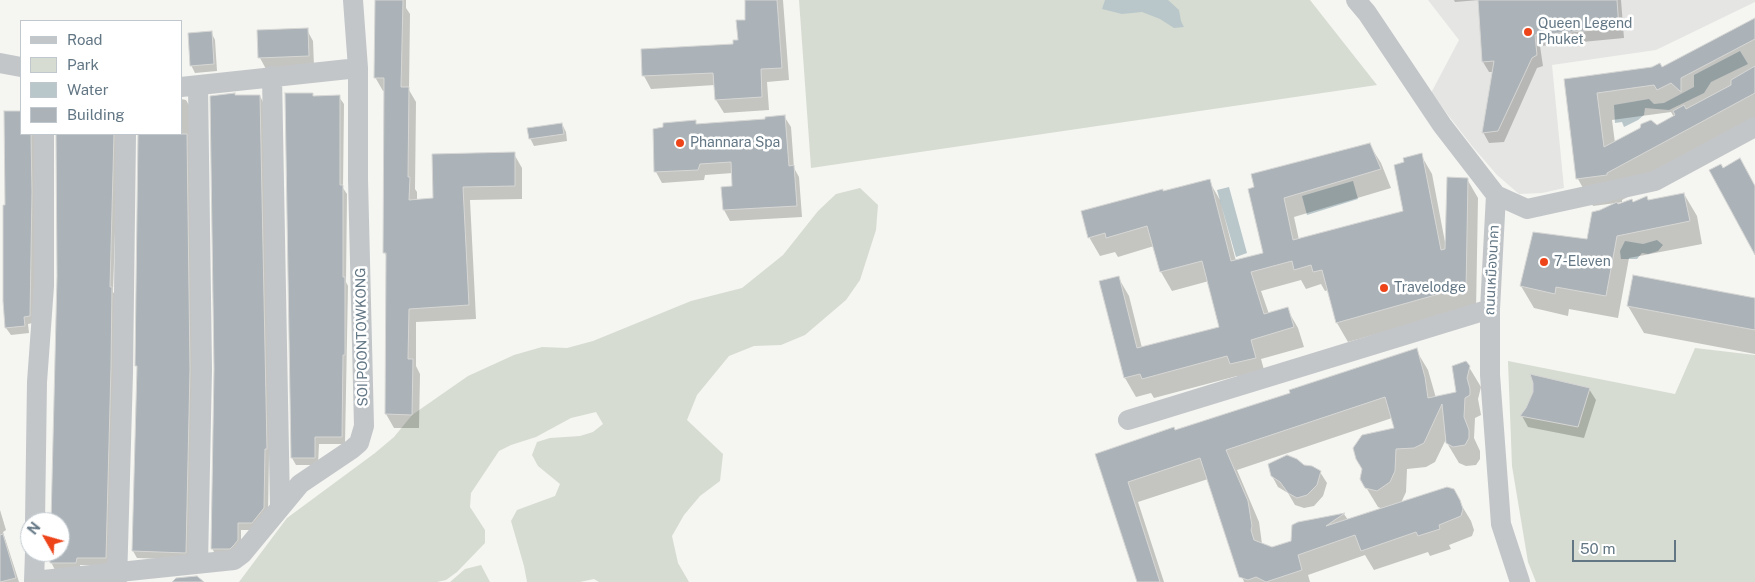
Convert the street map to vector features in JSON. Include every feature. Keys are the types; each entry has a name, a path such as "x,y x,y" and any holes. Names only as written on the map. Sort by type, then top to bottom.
{"street":[{"name":"SOI POONTOWKONG","path":"198,564 234,560 242,554 300,484 358,443 364,426 358,179 358,68 353,0"},
{"path":"1356,0 1367,13 1442,125 1496,194 1527,209 1655,181 1755,127"},
{"path":"0,63 20,67"},
{"path":"35,562 34,582 118,577 198,564 202,369 190,87 272,76 358,68"},
{"path":"272,76 280,507"},
{"path":"35,512 37,382 44,286 44,135"},
{"path":"118,577 126,135"},
{"name":"ถนนเหมืองนาคา","path":"1496,194 1490,309 1490,375 1501,524 1520,582"},
{"path":"1128,420 1490,309"},
{"path":"161,582 178,566"}],"shaded area":[{"path":"1428,0 1755,0 1755,2 1656,50 1552,65 1564,188 1542,193 1519,194 1497,175 1431,93 1459,40"}],"green space":[{"path":"799,0 1310,0 1377,85 811,168"},
{"path":"860,188 878,205 876,230 860,280 846,300 805,335 781,345 754,346 729,356 697,395 687,420 723,454 720,481 700,496 684,515 672,536 678,563 689,582 599,582 594,579 580,582 527,582 511,521 517,510 555,496 560,484 538,466 532,455 537,442 550,438 580,436 593,432 603,424 596,412 571,418 536,437 499,451 471,493 470,507 485,530 485,543 457,572 446,580 437,582 239,582 287,518 375,453 394,437 412,415 468,376 514,355 542,347 567,348 593,341 691,301 742,288 783,255 818,211 836,194"},
{"path":"1695,348 1755,355 1755,582 1536,582 1528,562 1512,466 1508,361 1675,394"},
{"path":"481,565 490,582 450,582 465,569"}],"water":[{"path":"1105,0 1168,0 1179,10 1184,27 1174,28 1160,19 1142,12 1122,14 1102,9"},
{"path":"1740,51 1748,64 1711,82 1704,93 1669,110 1645,108 1644,115 1624,127 1622,122 1615,123 1614,105 1649,99 1654,104 1664,103 1694,87 1694,75"},
{"path":"1353,181 1358,199 1307,215 1302,196"},
{"path":"1229,187 1247,253 1236,257 1217,190"},
{"path":"1657,240 1663,245 1658,251 1648,254 1642,253 1637,259 1621,259 1620,251 1625,241 1643,244"}],"building":[{"path":"375,0 403,0 401,87 409,87 409,200 433,198 432,154 515,152 515,186 463,187 469,305 409,309 408,359 413,359 412,415 385,414 386,253 383,253 384,78 374,78"},
{"path":"745,0 777,0 782,68 761,69 762,97 715,100 713,73 642,76 641,49 733,44 733,40 738,40 736,20 745,20"},
{"name":"Queen Legend Phuket","path":"1478,0 1617,0 1619,28 1535,35 1537,55 1532,58 1498,131 1482,133 1494,61 1482,62"},
{"path":"1755,18 1755,39 1681,78 1681,92 1671,83 1657,90 1654,85 1597,93 1604,147 1640,128 1641,124 1651,120 1657,125 1675,115 1673,111 1684,105 1686,109 1731,85 1731,80 1755,66 1755,93 1607,173 1607,175 1576,179 1564,79 1652,67 1660,63 1662,67"},
{"path":"308,28 309,56 258,58 257,30"},
{"path":"212,31 214,64 190,66 188,33"},
{"path":"235,93 235,95 260,95 267,449 265,449 264,508 252,523 238,523 238,540 230,549 211,549 214,369 210,96"},
{"path":"285,93 313,93 313,96 340,95 340,185 343,185 343,277 345,277 342,437 315,437 315,458 291,458"},
{"path":"4,111 20,111 20,135 31,135 30,316 24,317 25,326 5,328 3,301 3,205 5,205"},
{"path":"785,115 789,166 794,165 797,206 723,210 721,187 732,186 731,162 700,164 698,170 654,172 653,129 663,127 663,123 696,120 696,124 765,119 765,117"},
{"path":"562,123 564,134 529,139 527,128"},
{"path":"187,134 190,369 186,553 132,551 137,366 135,366 138,135"},
{"path":"56,135 114,135 106,558 77,558 76,563 50,563 70,562 70,512 51,512 57,276"},
{"path":"1370,143 1381,169 1284,198 1293,240 1403,211 1394,165 1404,162 1403,158 1422,153 1441,250 1445,249 1447,177 1468,178 1466,292 1446,292 1336,323 1322,270 1313,272 1311,265 1294,270 1292,261 1251,272 1264,314 1288,307 1294,327 1251,340 1256,358 1230,364 1227,356 1142,379 1140,374 1124,378 1099,281 1119,276 1137,348 1219,327 1202,261 1160,272 1147,226 1106,238 1105,233 1088,238 1081,211 1163,189 1163,191 1210,179 1231,261 1263,253 1248,189 1254,187 1251,174"},
{"path":"1740,158 1755,186 1755,255 1709,170 1721,164 1723,168"},
{"path":"1684,193 1690,221 1617,236 1606,296 1556,287 1555,294 1520,286 1533,232 1587,239 1592,212 1617,202 1618,204 1632,199 1633,202 1647,196 1648,200"},
{"path":"1633,275 1755,298 1755,330 1627,306"},
{"path":"1417,348 1425,377 1428,398 1456,392 1452,366 1466,361 1470,366 1467,378 1470,395 1465,398 1464,417 1469,430 1469,438 1465,445 1453,447 1446,443 1442,404 1424,443 1414,448 1396,449 1395,471 1390,482 1377,491 1365,488 1360,479 1362,469 1356,459 1353,448 1362,435 1394,428 1385,397 1226,450 1248,501 1254,540 1272,547 1291,541 1292,525 1298,522 1345,513 1326,526 1447,487 1454,489 1460,500 1463,509 1461,516 1439,525 1440,529 1418,536 1416,532 1361,551 1355,535 1298,555 1302,570 1266,582 1256,577 1248,580 1239,577 1200,458 1128,482 1160,582 1137,582 1095,454 1174,427 1175,430 1290,393 1289,390"},
{"path":"1530,374 1590,388 1578,427 1520,416 1533,392"},
{"path":"1287,455 1297,459 1304,465 1312,466 1321,471 1317,485 1307,495 1297,498 1288,493 1280,482 1271,476 1268,464"},
{"path":"3,534 16,578 0,582 0,535"},
{"path":"197,576 204,582 172,582 176,578"}],"place":[{"name":"Queen Legend Phuket","path":"1528,32"},
{"name":"Phannara Spa","path":"680,143"},
{"name":"7-Eleven","path":"1544,262"},
{"name":"Travelodge","path":"1384,288"}]}
